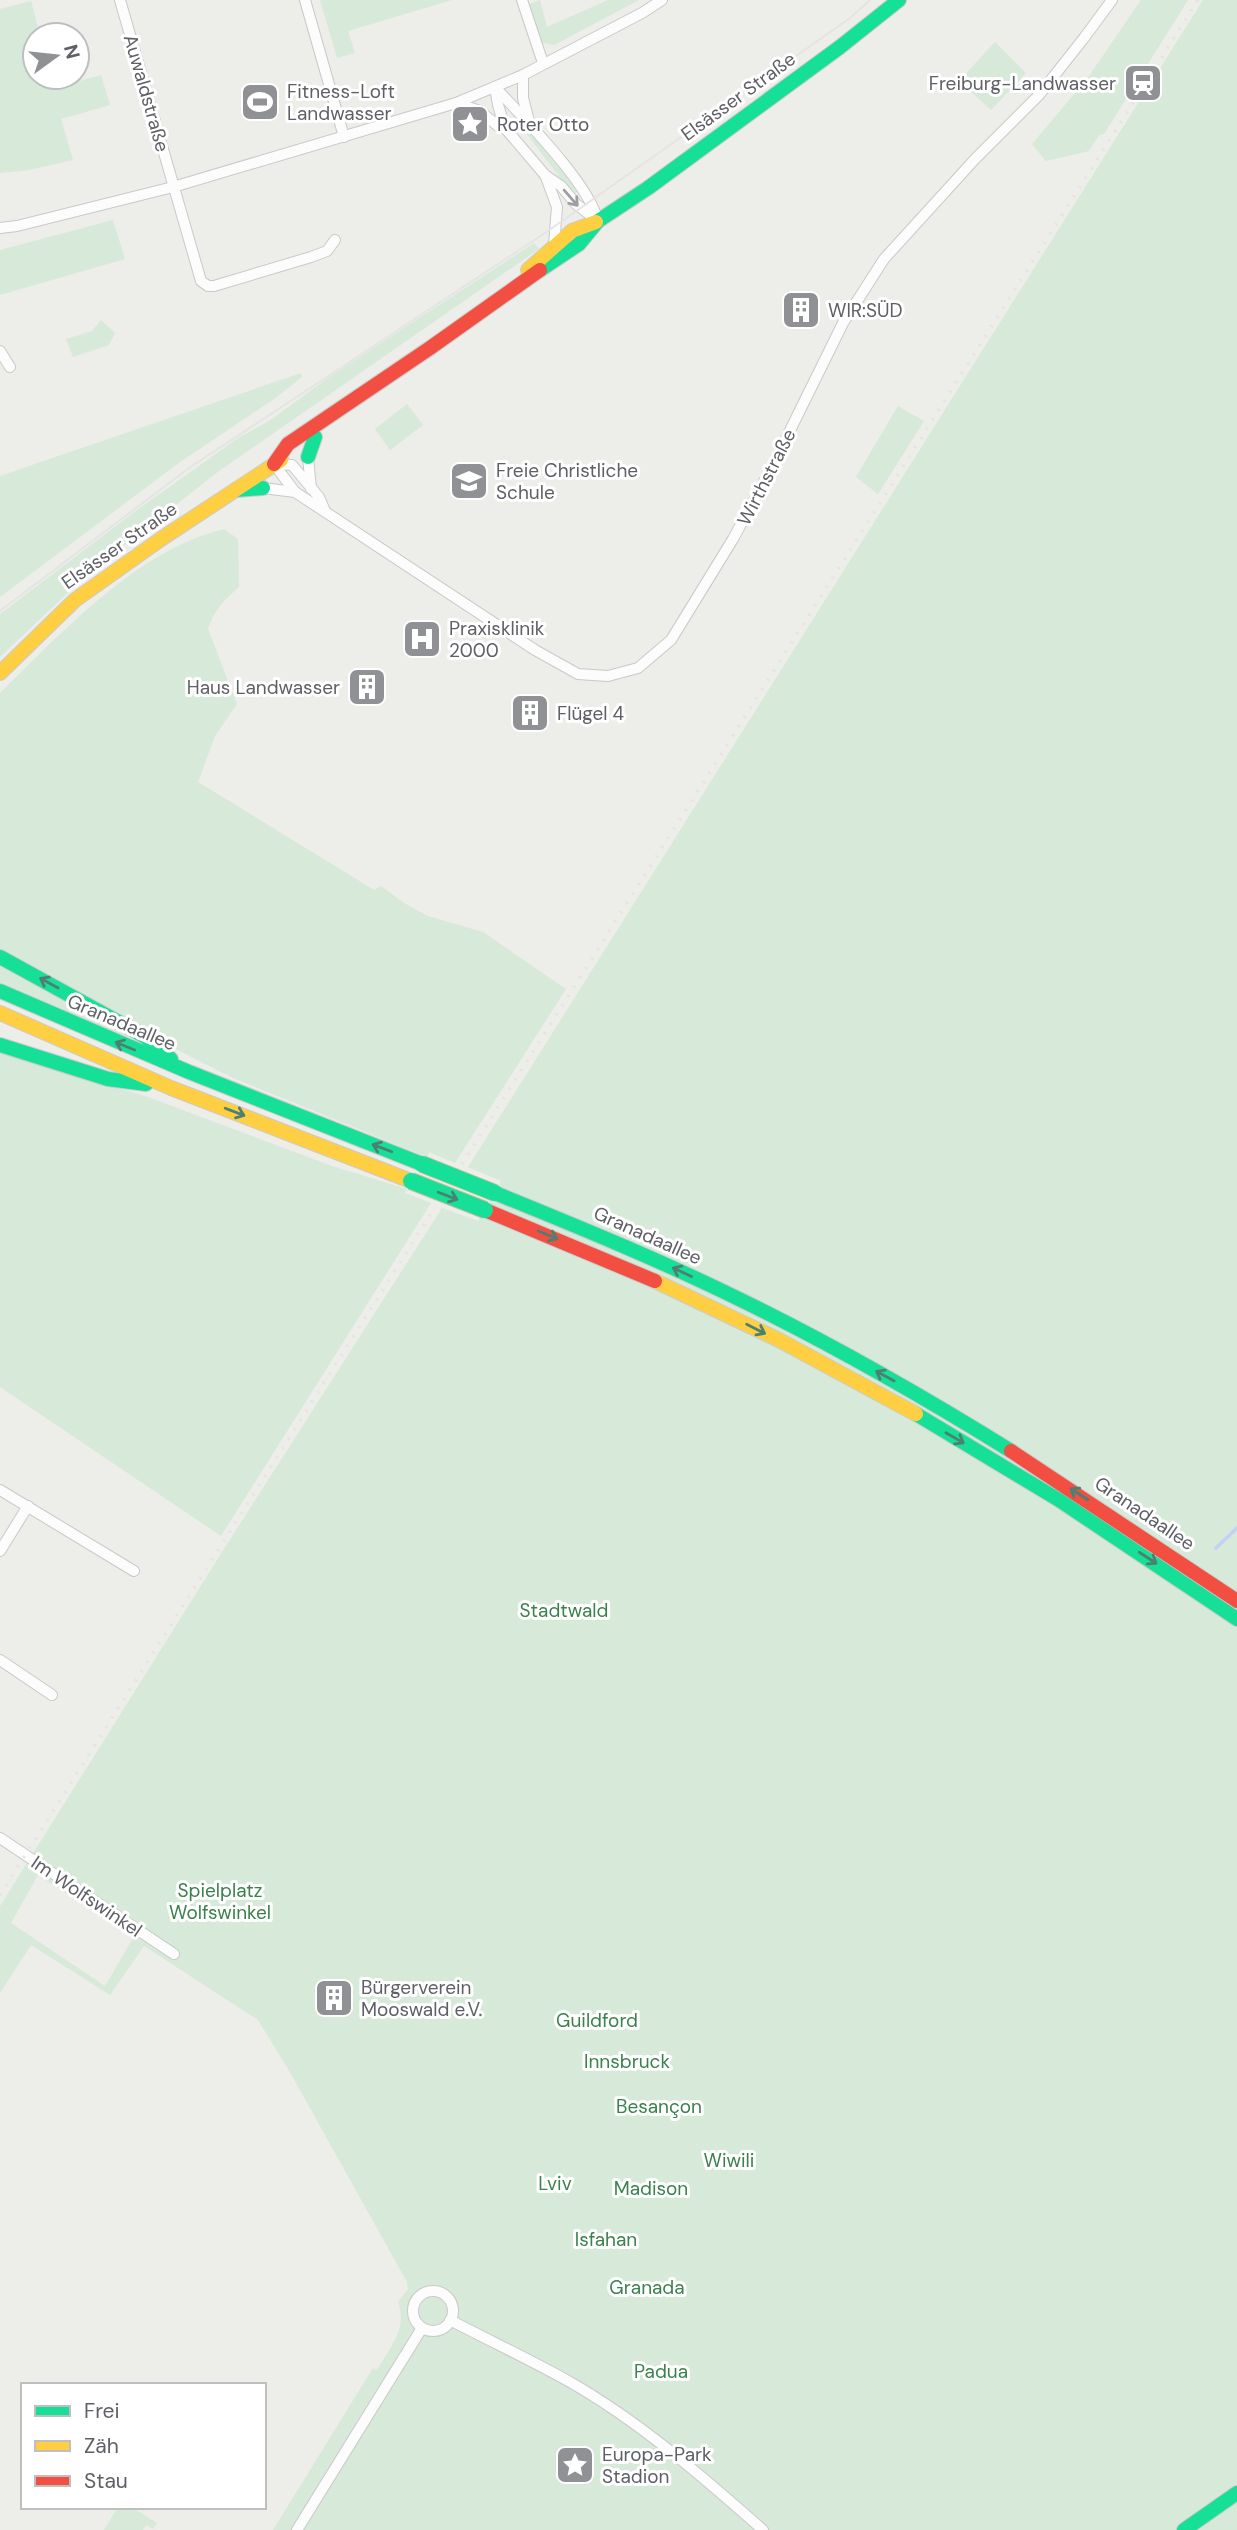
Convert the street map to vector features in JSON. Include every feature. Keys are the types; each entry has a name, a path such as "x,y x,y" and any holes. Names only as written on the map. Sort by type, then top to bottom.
{"main road":[{"name":"Elsässer Straße","path":"507,291 572,231 596,214 648,188 799,78 899,0"},
{"name":"Elsässer Straße","path":"274,464 288,444 579,244 596,214"},
{"name":"Elsässer Straße","path":"0,673 75,600 161,539 315,437 332,416"},
{"path":"308,457 315,437"},
{"path":"235,491 262,488"},
{"path":"0,957 144,1036 188,1072"},
{"name":"Granadaallee","path":"0,991 188,1072 495,1193 651,1258 822,1341 1004,1445 1237,1601"},
{"name":"Granadaallee","path":"0,1013 171,1088 549,1234 789,1345 914,1414 1077,1511 1237,1619"},
{"path":"0,1045 108,1079 171,1088"},
{"path":"1184,2530 1237,2493"}],"street":[{"name":"Auwaldstraße","path":"120,0 201,281 208,286 214,286 312,257 327,251 335,240"},
{"path":"305,0 344,137"},
{"path":"522,0 543,63"},
{"path":"0,228 173,187 456,103 523,75 662,0"},
{"name":"Wirthstraße","path":"274,464 295,492 528,646 578,674 608,676 638,668 671,640 733,539 843,323 884,259 975,159 1039,94 1111,0"},
{"path":"523,75 523,98 530,124"},
{"path":"495,87 530,124 596,214"},
{"path":"495,87 505,128 545,175 561,186 576,204 596,214"},
{"path":"456,103 480,111 499,127 505,128"},
{"path":"545,175 557,207 554,245"},
{"path":"0,351 10,367"},
{"path":"308,457 311,489"},
{"path":"274,464 292,465 311,489"},
{"name":"Wirthstraße","path":"262,488 295,492"},
{"name":"Wirthstraße","path":"311,489 319,497 325,511"},
{"path":"0,1490 134,1572"},
{"path":"0,1551 28,1506"},
{"path":"0,1660 52,1695"},
{"name":"Im Wolfswinkel","path":"0,1838 174,1954"},
{"path":"435,2291 446,2297 452,2308 450,2320 438,2330 429,2331 422,2328 416,2321 413,2309 416,2300 427,2292 435,2291"},
{"path":"450,2320 571,2382 595,2398 697,2474 762,2530"},
{"path":"297,2530 422,2328"}],"green space":[{"path":"320,0 452,0 348,31 355,53 337,58"},
{"path":"540,0 547,27 608,0 639,0 554,45 540,42 527,5"},
{"path":"1141,0 1188,0 1104,134 1099,135 1089,151 1046,161 1032,144 1087,79"},
{"path":"1203,0 1237,0 1237,2530 273,2530 373,2368 377,2370 392,2345 401,2321 398,2302 408,2289 407,2282 258,2020 144,1946 110,1995 31,1945 0,1993 0,1906 442,1208 478,1221 501,1181 468,1167","holes":["38,1875 133,1938 105,1986 11,1923"]},
{"path":"31,1 36,21 21,21 21,91 91,91 91,78 101,75 110,105 61,119 73,160 29,170 0,173 0,9"},
{"path":"995,42 1026,73 991,110 959,81"},
{"path":"505,105 510,107 578,191 573,195"},
{"path":"113,220 125,259 0,295 0,250"},
{"path":"534,243 539,249 219,471 75,586 0,657 0,614 137,510 238,438 269,421 332,375"},
{"path":"101,320 115,333 109,345 73,357 66,339 92,331"},
{"path":"301,373 302,377 274,399 180,462 0,597 0,476"},
{"path":"407,404 423,425 390,450 375,429"},
{"path":"898,406 924,421 878,494 856,477"},
{"path":"224,529 238,539 239,587 221,605 208,629 237,704 215,736 198,782 374,890 381,886 428,916 483,932 566,989 455,1163 429,1152 427,1157 233,1078 152,1037 0,951 0,693 76,620 132,574 161,555"},
{"path":"0,964 144,1043 0,985"},
{"path":"0,1053 148,1097 332,1166 407,1189 405,1193 431,1203 221,1536 0,1387"},
{"path":"117,2509 134,2509 157,2523 153,2529 146,2525 143,2530 104,2530"}],"waterway":[{"path":"1216,1548 1237,1528"}],"tram line":[{"path":"0,611 189,468 545,233 850,18 870,0"}],"railway":[{"path":"462,1164 1198,0"},
{"path":"0,1895 434,1209"}],"traffic: fast":[{"path":"540,270 579,244 598,221 648,188 840,47 899,0"},
{"path":"308,457 315,437"},
{"path":"236,490 263,488"},
{"path":"0,957 144,1036 171,1059"},
{"path":"0,991 189,1072 422,1164"},
{"path":"0,1045 108,1079 146,1084"},
{"path":"422,1164 495,1193"},
{"path":"411,1181 485,1210"},
{"path":"495,1193 713,1286 879,1373 1011,1451"},
{"path":"916,1414 1059,1500 1237,1619"},
{"path":"1184,2530 1237,2493"}],"traffic: slow":[{"path":"528,270 572,231 596,222"},
{"path":"0,673 75,600 161,539 281,460"},
{"path":"0,1013 171,1088 411,1181"},
{"path":"655,1281 779,1340 916,1414"}],"traffic: jam":[{"path":"274,464 288,444 540,270"},
{"path":"485,1210 655,1281"},
{"path":"1011,1451 1237,1601"}],"place":[{"name":"Freiburg-Landwasser","path":"1143,83"},
{"name":"Fitness-Loft Landwasser","path":"260,102"},
{"name":"Roter Otto","path":"470,124"},
{"name":"WIR:SÜD","path":"801,310"},
{"name":"Freie Christliche Schule","path":"469,481"},
{"name":"Praxisklinik 2000","path":"422,639"},
{"name":"Haus Landwasser","path":"367,687"},
{"name":"Flügel 4","path":"530,713"},
{"name":"Bürgerverein Mooswald e.V.","path":"334,1998"},
{"name":"Europa-Park Stadion","path":"575,2465"}],"park label":[{"name":"Stadtwald","path":"564,1610"},
{"name":"Spielplatz Wolfswinkel","path":"220,1901"},
{"name":"Guildford","path":"597,2020"},
{"name":"Innsbruck","path":"627,2061"},
{"name":"Besançon","path":"659,2106"},
{"name":"Wiwili","path":"729,2160"},
{"name":"Lviv","path":"555,2183"},
{"name":"Madison","path":"651,2188"},
{"name":"Isfahan","path":"606,2239"},
{"name":"Granada","path":"647,2287"},
{"name":"Padua","path":"661,2371"}]}
